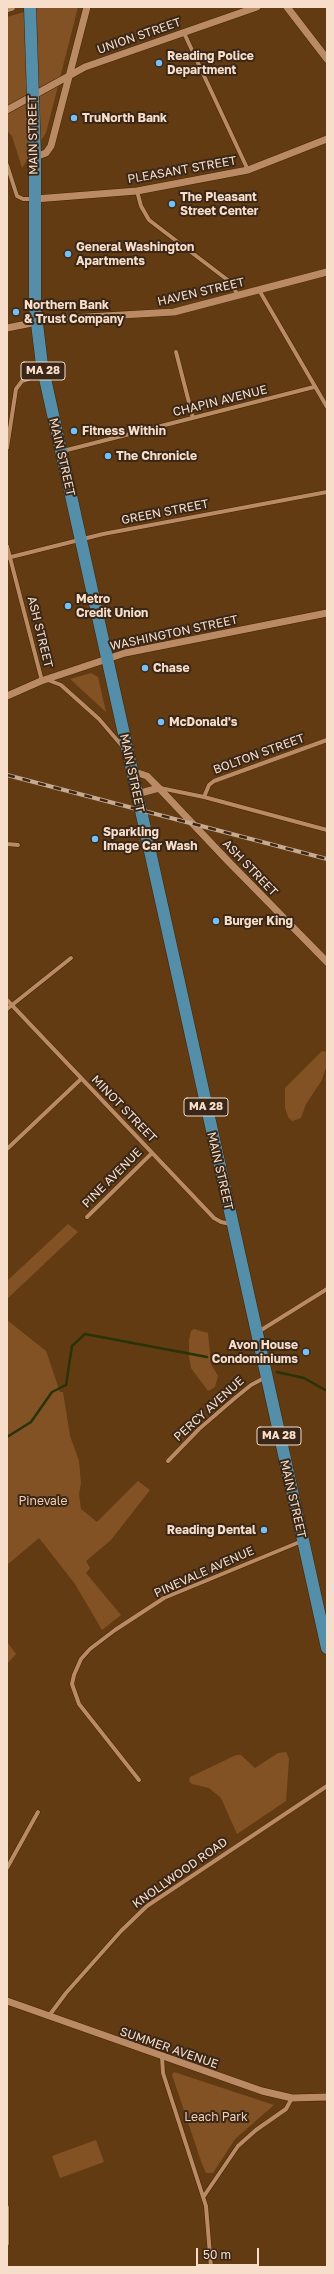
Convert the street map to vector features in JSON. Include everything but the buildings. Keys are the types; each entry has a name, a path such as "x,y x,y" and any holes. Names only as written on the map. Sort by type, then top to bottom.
{"main road":[{"path":"7,8 11,7"},
{"name":"MAIN STREET","path":"30,7 35,157 36,322 44,374 327,1648"}],"street":[{"path":"35,157 46,153 51,146 86,7"},
{"name":"UNION STREET","path":"7,110 70,74 90,65 257,7"},
{"path":"287,7 327,59"},
{"path":"184,33 248,170"},
{"name":"PLEASANT STREET","path":"35,199 137,191 248,170 327,139"},
{"path":"7,165 18,196 22,199 35,199"},
{"path":"137,191 141,206 149,220 229,281 238,295"},
{"name":"HAVEN STREET","path":"7,328 36,322 172,312 327,272"},
{"path":"259,290 327,407"},
{"path":"176,352 193,418"},
{"path":"7,448 16,389 22,381 44,374"},
{"name":"CHAPIN AVENUE","path":"60,451 314,387"},
{"name":"GREEN STREET","path":"8,557 80,539 327,492"},
{"name":"ASH STREET","path":"7,546 8,557 41,681 53,681 61,684 98,719 127,751"},
{"name":"WASHINGTON STREET","path":"7,696 41,681 107,658 143,649 327,613"},
{"name":"BOLTON STREET","path":"204,797 209,785 214,781 327,740"},
{"name":"ASH STREET","path":"132,771 147,776 327,962"},
{"path":"137,794 159,788 204,797 327,830"},
{"path":"7,844 18,845"},
{"path":"7,1009 70,958"},
{"name":"MINOT STREET","path":"7,1000 214,1218 221,1222 232,1224"},
{"path":"7,1149 81,1079"},
{"name":"PINE AVENUE","path":"87,1217 152,1153"},
{"path":"256,1333 327,1289"},
{"name":"PERCY AVENUE","path":"168,1461 199,1429 229,1403 251,1385 266,1377"},
{"name":"PINEVALE AVENUE","path":"139,1780 79,1704 72,1684 81,1659 90,1649 114,1630 164,1598 303,1541"},
{"name":"KNOLLWOOD ROAD","path":"48,2017 66,1993 121,1931 147,1906 327,1786"},
{"path":"7,1868 38,1812"},
{"name":"SUMMER AVENUE","path":"7,2001 48,2017 262,2091 292,2098 327,2097"},
{"path":"162,2057 163,2072 204,2196 209,2227 211,2267"},
{"path":"204,2196 238,2146 256,2130 286,2108 292,2098"},
{"path":"7,2207 7,2244"}],"green space":[{"path":"41,7 78,7 46,133 22,168 12,136 7,131 7,17"},
{"path":"91,673 98,677 106,712 70,679"},
{"path":"322,1051 327,1052 327,1064 322,1080 306,1104 301,1118 292,1121 288,1117 285,1108 285,1088"},
{"path":"68,1224 78,1232 7,1299 7,1281"},
{"name":"Pinevale","path":"7,1320 46,1351 60,1392 63,1392 70,1436 79,1461 81,1483 79,1494 81,1509 97,1522 138,1481 150,1490 111,1540 86,1561 90,1568 86,1573 121,1615 102,1630 75,1584 39,1538 7,1565"},
{"path":"194,1329 208,1333 211,1364 218,1376 215,1387 208,1391 191,1368 189,1357 189,1340 191,1331"},
{"path":"7,1642 16,1654 7,1664"},
{"path":"286,1752 289,1759 286,1801 237,1834 221,1798 209,1788 192,1784 189,1781 190,1777 236,1755 241,1755 255,1768 278,1753"},
{"name":"Leach Park","path":"174,2072 274,2105 235,2139 213,2173 206,2173 202,2164 172,2075"},
{"path":"96,2140 104,2162 60,2178 52,2156"}],"waterway":[{"path":"7,1437 31,1422 52,1392 66,1385 72,1346 85,1334 207,1357"},
{"path":"277,1372 304,1378 327,1391"}],"railway":[{"path":"7,775 327,859"}],"place":[{"name":"Reading Police Department","path":"159,63"},
{"name":"TruNorth Bank","path":"74,118"},
{"name":"The Pleasant Street Center","path":"172,204"},
{"name":"General Washington Apartments","path":"68,254"},
{"name":"Northern Bank & Trust Company","path":"16,312"},
{"name":"Fitness Within","path":"74,431"},
{"name":"The Chronicle","path":"108,456"},
{"name":"Metro Credit Union","path":"68,606"},
{"name":"Chase","path":"145,668"},
{"name":"McDonald's","path":"161,722"},
{"name":"Sparkling Image Car Wash","path":"95,839"},
{"name":"Burger King","path":"216,921"},
{"name":"Avon House Condominiums","path":"306,1352"},
{"name":"Reading Dental","path":"264,1530"}]}
